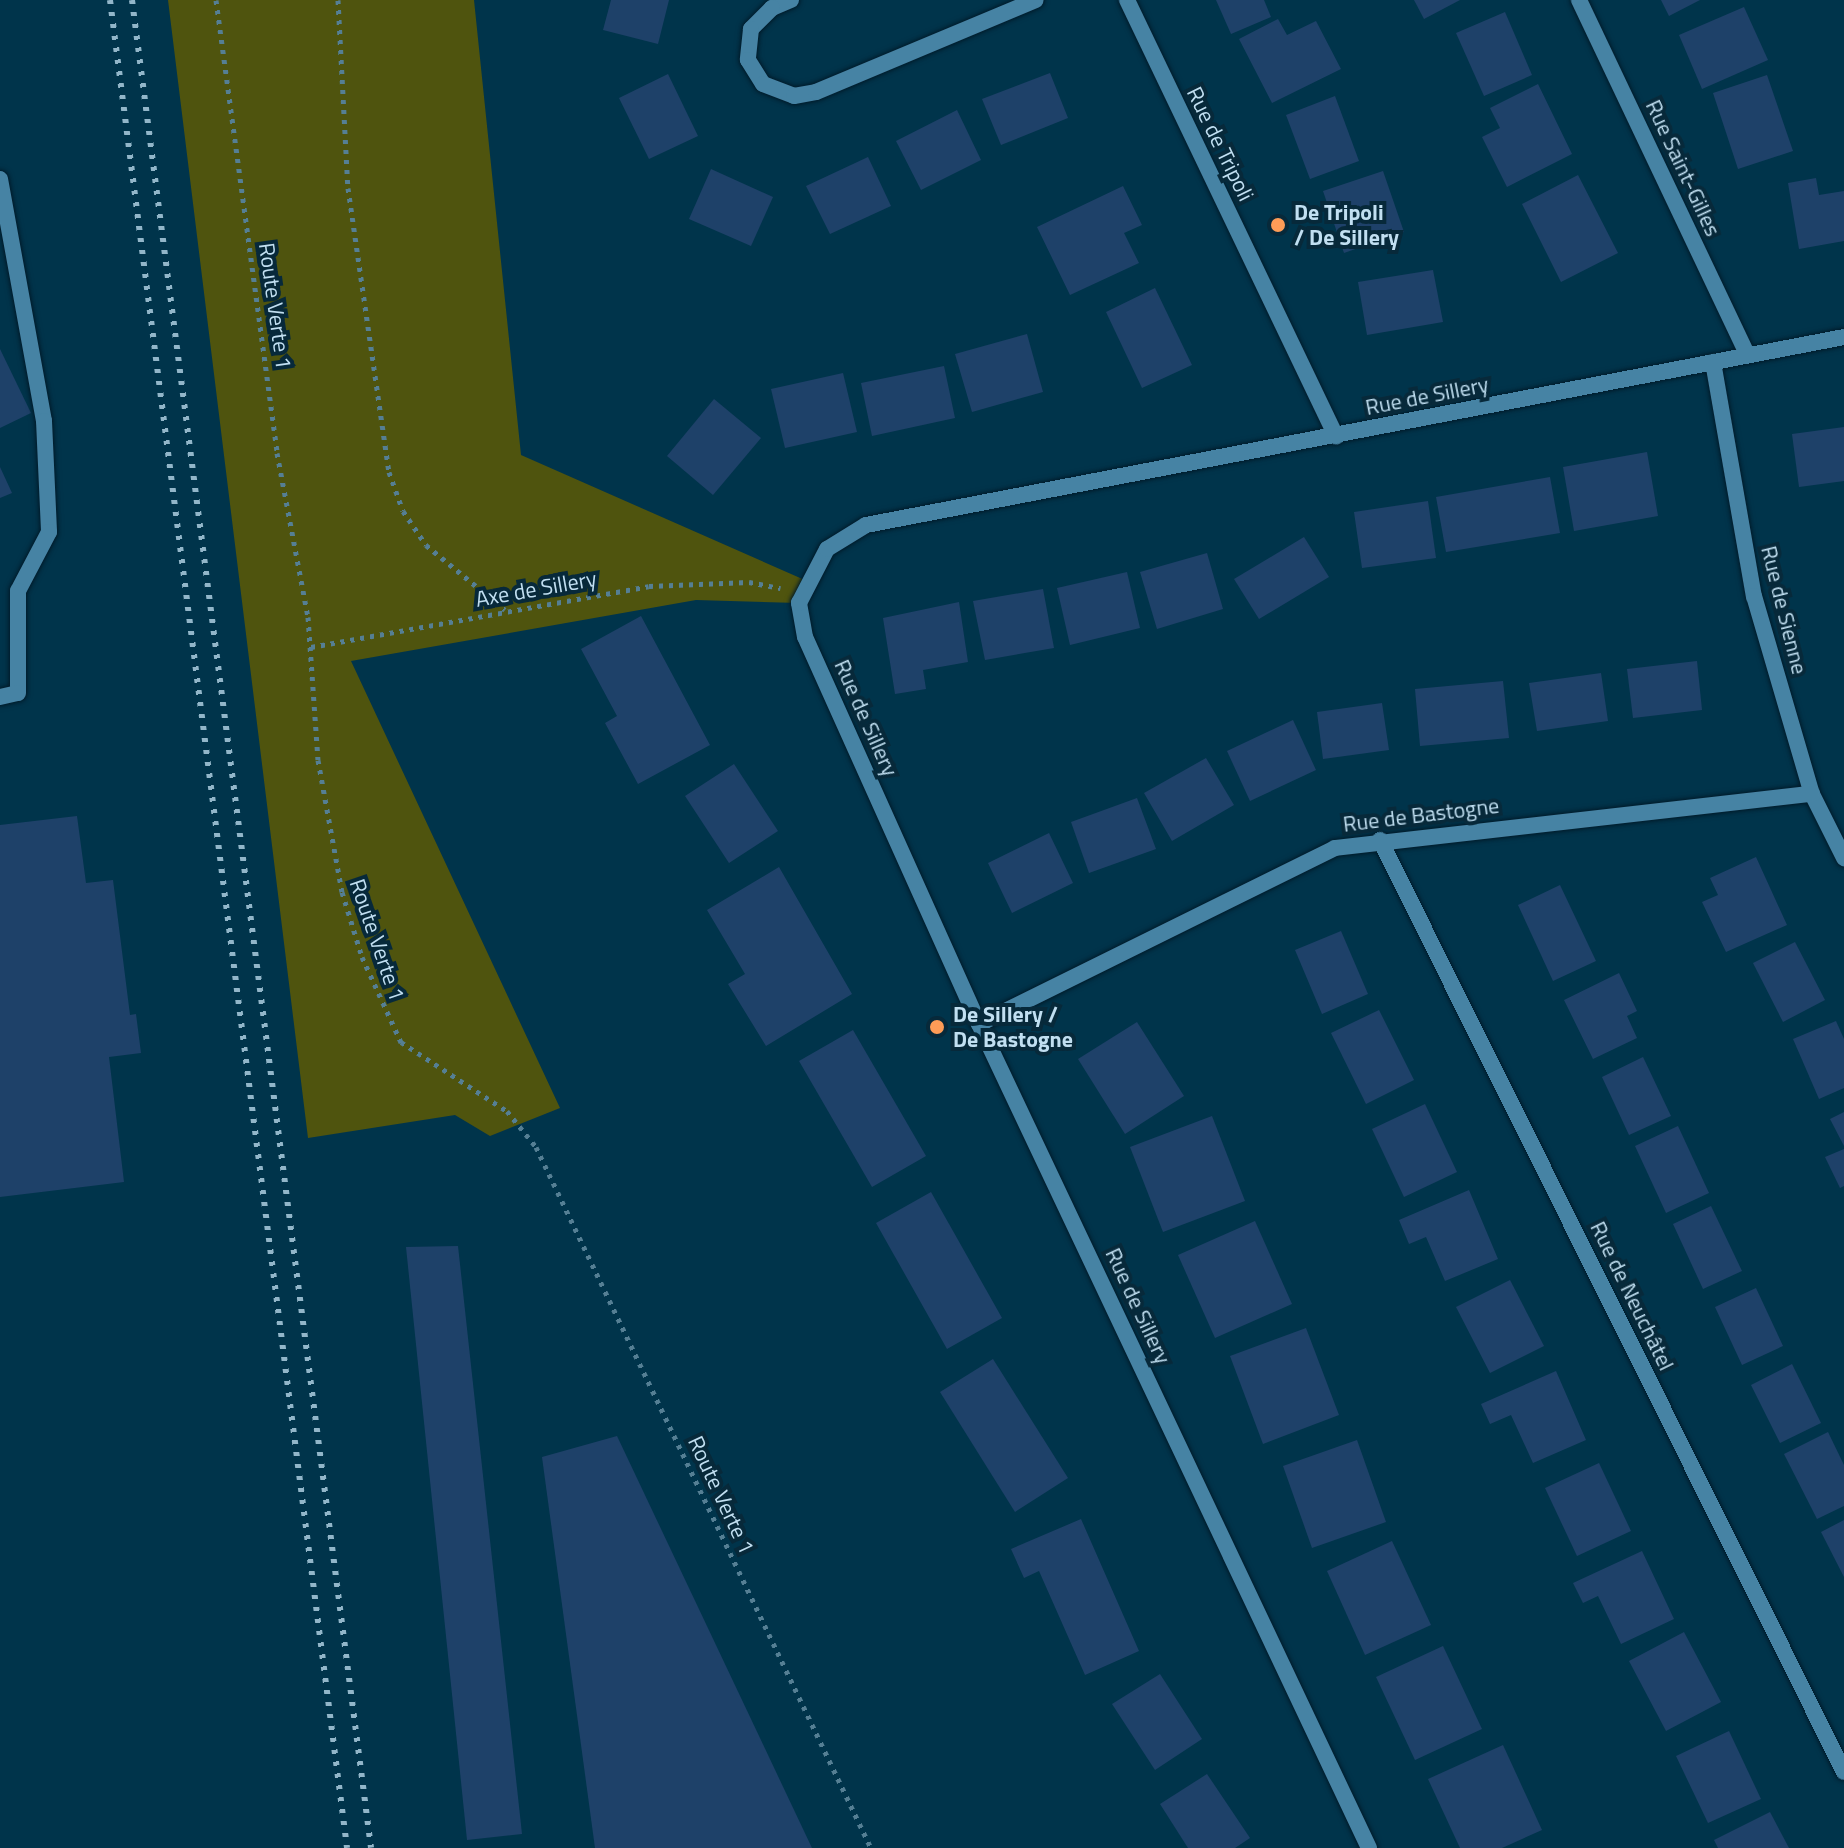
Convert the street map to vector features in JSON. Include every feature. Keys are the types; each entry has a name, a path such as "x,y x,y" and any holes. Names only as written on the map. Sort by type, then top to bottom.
{"street":[{"path":"791,0 772,8 751,29 748,60 763,84 794,96 816,92 1036,0"},
{"name":"Rue de Tripoli","path":"1127,0 1336,436"},
{"name":"Rue Saint-Gilles","path":"1579,0 1747,354"},
{"path":"0,179 44,421 49,532 18,591 18,693 0,697"},
{"name":"Rue de Sillery","path":"1369,1848 979,1024 805,637 799,603 807,581 827,549 866,525 1844,337"},
{"name":"Rue de Sienne","path":"1713,362 1754,596 1812,794 1844,858"},
{"name":"Rue de Bastogne","path":"979,1024 1335,848 1380,840 1812,794"},
{"name":"Rue de Neuchâtel","path":"1380,840 1844,1772"}],"path":[{"name":"Route Verte 1","path":"216,0 277,453 297,544 311,647 318,760 330,842 362,957 386,1017 412,1052 507,1111 536,1147 871,1848"},
{"path":"338,0 348,188 389,472 403,511 426,545 505,610"},
{"name":"Axe de Sillery","path":"311,647 649,586 769,585"}],"green space":[{"path":"168,0 474,0 521,455 807,581 799,603 696,600 351,661 560,1108 490,1136 455,1115 308,1138"}],"building":[{"path":"611,0 669,0 658,44 603,30"},
{"path":"1216,0 1264,0 1271,17 1231,34"},
{"path":"1414,0 1460,0 1424,19"},
{"path":"1661,0 1700,0 1669,16"},
{"path":"1744,7 1768,60 1702,89 1679,35"},
{"path":"1505,12 1532,75 1484,96 1456,33"},
{"path":"1278,19 1287,35 1316,21 1341,69 1272,103 1239,39"},
{"path":"1050,73 1068,118 1001,145 982,99"},
{"path":"668,74 698,136 649,159 619,98"},
{"path":"1767,75 1793,151 1738,169 1713,93"},
{"path":"1538,84 1572,154 1507,187 1482,137 1500,128 1490,108"},
{"path":"1335,96 1359,161 1310,179 1286,115"},
{"path":"957,110 981,160 921,190 896,141"},
{"path":"868,157 891,206 830,234 806,186"},
{"path":"711,169 773,197 751,246 689,219"},
{"path":"1383,171 1404,232 1344,253 1323,191"},
{"path":"1578,175 1618,253 1561,282 1522,204"},
{"path":"1816,178 1819,195 1844,191 1844,241 1799,249 1788,183"},
{"path":"1123,186 1142,225 1124,233 1139,263 1070,295 1037,227"},
{"path":"1433,270 1443,322 1367,335 1358,282"},
{"path":"1155,288 1192,365 1142,388 1106,312"},
{"path":"1027,334 1043,392 972,412 955,354"},
{"path":"0,349 31,413 0,428"},
{"path":"944,366 955,418 872,436 861,383"},
{"path":"843,373 857,432 785,448 771,389"},
{"path":"714,399 761,438 713,495 667,456"},
{"path":"1844,427 1844,481 1799,487 1792,434"},
{"path":"1647,452 1658,516 1574,531 1563,467"},
{"path":"0,467 12,493 0,498"},
{"path":"1550,477 1560,533 1446,552 1436,497"},
{"path":"1428,501 1436,558 1362,568 1354,512"},
{"path":"1304,537 1329,577 1259,619 1234,579"},
{"path":"1207,553 1223,609 1157,629 1140,572"},
{"path":"1127,572 1140,628 1070,645 1057,588"},
{"path":"1043,589 1054,648 985,660 973,601"},
{"path":"959,602 968,662 923,670 926,689 895,694 883,618"},
{"path":"641,616 710,745 638,784 605,723 617,716 581,649"},
{"path":"1697,661 1702,710 1633,718 1627,669"},
{"path":"1601,673 1608,721 1537,731 1529,683"},
{"path":"1503,681 1509,738 1420,746 1415,689"},
{"path":"1382,703 1389,750 1323,759 1317,712"},
{"path":"1293,720 1316,770 1250,801 1227,751"},
{"path":"1206,758 1234,805 1172,841 1144,793"},
{"path":"734,764 778,831 729,863 685,796"},
{"path":"1137,798 1156,849 1089,873 1071,822"},
{"path":"77,816 86,883 113,880 130,1015 136,1014 141,1053 109,1057 124,1182 0,1197 0,825"},
{"path":"1049,833 1073,883 1012,913 988,863"},
{"path":"1756,857 1787,925 1726,952 1702,902 1718,895 1710,878"},
{"path":"779,867 852,994 766,1046 728,984 745,974 707,910"},
{"path":"1560,885 1596,961 1553,981 1518,905"},
{"path":"1341,931 1368,994 1322,1014 1295,950"},
{"path":"1795,942 1825,1000 1783,1022 1753,963"},
{"path":"1619,973 1637,1011 1627,1016 1637,1038 1593,1059 1564,1000"},
{"path":"1379,1010 1414,1080 1366,1104 1331,1033"},
{"path":"1836,1021 1844,1039 1844,1088 1819,1099 1793,1039"},
{"path":"1137,1022 1184,1096 1125,1134 1078,1059"},
{"path":"853,1030 926,1156 872,1187 799,1061"},
{"path":"1643,1057 1671,1116 1629,1135 1602,1077"},
{"path":"1425,1104 1457,1172 1404,1197 1372,1129"},
{"path":"1844,1112 1844,1146 1830,1119"},
{"path":"1212,1116 1245,1201 1163,1232 1130,1147"},
{"path":"1678,1126 1709,1193 1666,1213 1635,1146"},
{"path":"1844,1149 1844,1186 1840,1188 1825,1157"},
{"path":"1469,1190 1498,1259 1445,1281 1426,1237 1409,1244 1399,1220"},
{"path":"931,1192 1002,1318 947,1349 876,1223"},
{"path":"1711,1206 1742,1271 1703,1289 1673,1224"},
{"path":"1255,1221 1292,1304 1215,1338 1178,1255"},
{"path":"458,1246 522,1834 467,1840 406,1247"},
{"path":"1510,1280 1544,1346 1490,1373 1456,1307"},
{"path":"1756,1288 1783,1346 1742,1365 1715,1307"},
{"path":"1306,1328 1339,1415 1263,1444 1230,1356"},
{"path":"993,1359 1068,1478 1015,1512 940,1392"},
{"path":"1792,1364 1821,1423 1780,1443 1751,1385"},
{"path":"1556,1371 1586,1440 1533,1463 1511,1415 1490,1424 1481,1404"},
{"path":"1828,1432 1844,1465 1844,1506 1817,1519 1784,1454"},
{"path":"617,1436 812,1848 595,1848 542,1457"},
{"path":"1357,1440 1386,1522 1312,1548 1283,1466"},
{"path":"1599,1463 1631,1531 1577,1556 1545,1488"},
{"path":"1081,1519 1139,1651 1085,1675 1039,1571 1024,1578 1011,1549"},
{"path":"1844,1520 1844,1577 1821,1532"},
{"path":"1392,1541 1431,1625 1365,1655 1327,1571"},
{"path":"1642,1551 1674,1619 1621,1644 1598,1596 1583,1603 1573,1583"},
{"path":"1684,1632 1721,1702 1666,1731 1629,1661"},
{"path":"1443,1646 1482,1729 1415,1760 1376,1677"},
{"path":"1160,1674 1202,1739 1155,1770 1112,1704"},
{"path":"1729,1731 1761,1799 1708,1823 1676,1756"},
{"path":"1503,1745 1542,1830 1502,1848 1460,1848 1428,1779"},
{"path":"1207,1774 1250,1838 1235,1848 1188,1848 1160,1804"},
{"path":"1770,1812 1789,1848 1718,1848 1714,1840"}],"railway":[{"path":"110,0 347,1848"},
{"path":"132,0 371,1848"}],"place":[{"name":"De Tripoli / De Sillery","path":"1278,225"},
{"name":"De Sillery / De Bastogne","path":"937,1027"}]}
